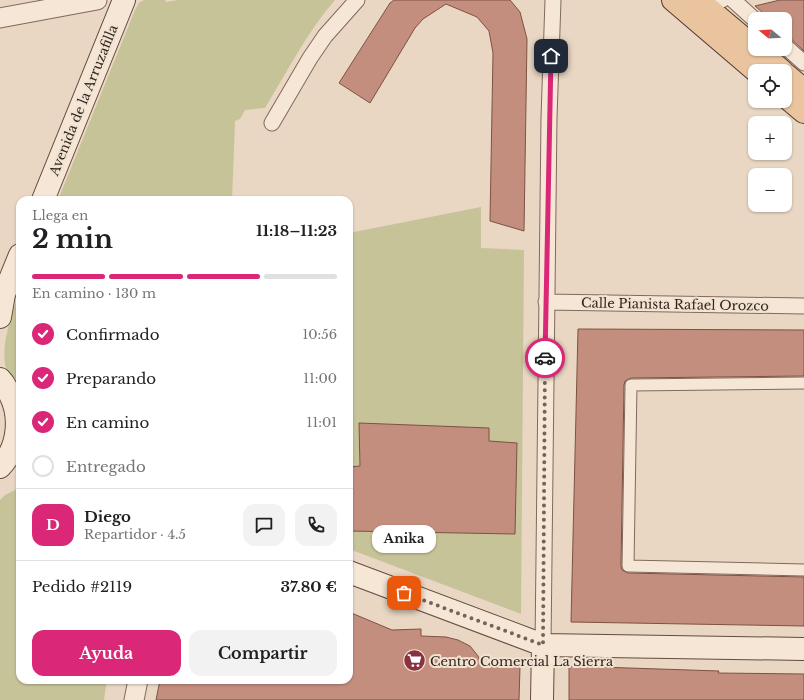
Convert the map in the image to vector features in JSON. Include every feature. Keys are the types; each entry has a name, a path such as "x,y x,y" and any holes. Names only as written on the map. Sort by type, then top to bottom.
{"main road":[{"name":"Avenida de la Arruzafilla","path":"45,196 124,0"},
{"path":"673,0 748,64"},
{"path":"707,2 748,42"},
{"path":"764,56 773,64"},
{"path":"792,80 804,90"},
{"path":"792,102 804,112"},
{"path":"0,317 1,296 16,268"},
{"path":"1,376 13,398 16,408"},
{"path":"0,467 6,461 16,435"},
{"path":"0,475 16,471"},
{"path":"353,574 543,645 804,649"},
{"path":"542,700 543,645"}],"street":[{"path":"0,18 97,0"},
{"path":"733,0 748,14"},
{"path":"272,123 325,36 354,1"},
{"path":"543,645 549,118 551,26 555,2"},
{"path":"792,52 804,63"},
{"name":"Calle Pianista Rafael Orozco","path":"546,302 804,306"},
{"path":"804,383 631,385 628,566 804,570"},
{"path":"134,700 137,684"}],"shaded area":[{"path":"144,0 165,0 166,2 178,0 335,0 315,25 265,108 245,110 240,119 235,121 232,196 60,196 139,3"},
{"path":"481,207 481,248 524,250 521,614 353,551 353,232"},
{"path":"16,304 16,380 6,368 5,360 6,340 10,320"},
{"path":"16,490 16,684 106,684 104,700 0,700 0,500 5,495"}],"building":[{"path":"394,0 510,0 520,12 527,39 524,231 490,221 493,53 489,31 477,17 446,4 423,19 415,28 370,103 339,83 390,3"},
{"path":"780,0 804,0 804,51 792,40 792,12 762,12 755,6"},
{"path":"578,329 804,330 804,376 631,378 625,381 621,566 622,570 628,573 804,577 804,626 571,622"},
{"path":"359,423 489,428 489,441 517,443 515,534 353,531 353,467 360,466"},
{"name":"Centro Comercial La Sierra","path":"353,614 392,630 421,629 421,636 446,637 458,640 470,646 478,656 483,667 520,667 519,700 156,700 159,684 353,684"},
{"path":"569,666 719,671 718,673 804,674 804,700 569,700"}],"way so far":[{"path":"404,593 543,645 545,358"}],"place":[{"name":"Anika","path":"404,593"},
{"name":"Centro Comercial La Sierra","path":"415,661"}],"route":[{"path":"545,358 551,56"}]}
